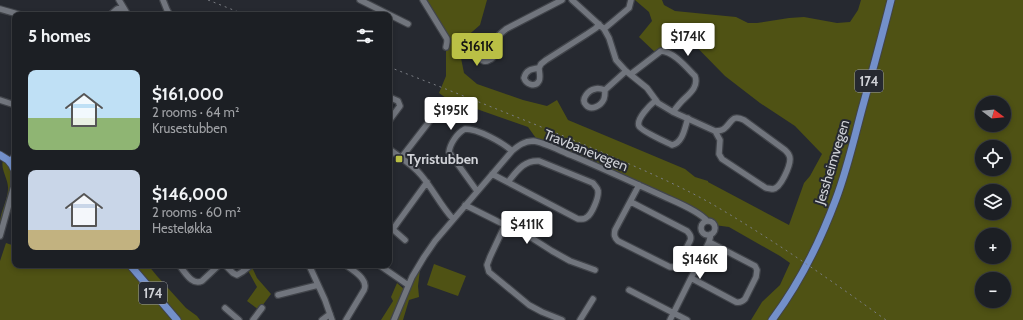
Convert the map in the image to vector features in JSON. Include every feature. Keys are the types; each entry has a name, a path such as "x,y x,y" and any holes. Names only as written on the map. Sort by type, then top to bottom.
{"main road":[{"name":"Jessheimvegen","path":"772,320 797,283 825,228 848,161 891,0"},
{"path":"0,154 12,156"},
{"path":"0,154 12,165"},
{"name":"174","path":"133,268 177,320"}],"street":[{"path":"119,0 126,12"},
{"path":"163,0 168,12"},
{"path":"360,0 384,12"},
{"path":"423,0 447,39 446,47"},
{"path":"496,41 506,29 562,0"},
{"path":"572,0 604,28 616,60 647,88 662,105 673,112 715,131 723,130 732,120 740,118 785,150 790,156 790,160 781,183 773,189 766,188 724,160 719,154 720,140 715,131"},
{"path":"604,28 629,8 632,0"},
{"path":"114,12 123,7"},
{"path":"0,9 12,12"},
{"path":"392,16 408,24"},
{"path":"539,68 546,60 596,28 599,24"},
{"path":"605,90 629,72 661,52 667,52 695,76 696,80 696,84 692,90 673,112"},
{"path":"392,99 398,102 400,106 392,117"},
{"path":"0,100 12,104"},
{"path":"656,100 650,105 638,121 639,127 644,131 672,145 676,144 680,141 688,118"},
{"path":"401,158 432,118"},
{"path":"477,191 449,152 451,146 461,131 465,129 475,131 494,139 512,151"},
{"name":"Travbanevegen","path":"394,320 417,267 435,241 512,151 518,146 530,141 540,142 639,185 701,215 707,221"},
{"path":"392,151 416,170 453,219"},
{"path":"492,174 582,220 590,215 598,198 598,189 593,183 539,161 530,161 524,164 508,182"},
{"path":"392,227 426,182"},
{"path":"631,202 687,230 691,238 675,267 670,267 618,241 615,238 615,230 639,185"},
{"path":"0,236 12,195"},
{"path":"465,205 528,235 570,261 595,270"},
{"path":"670,320 709,242 711,234 714,231 715,226 712,222 704,222 702,225 702,231 711,234"},
{"path":"505,225 487,265 489,272 529,305 562,320"},
{"path":"392,229 405,240"},
{"path":"691,278 736,302 739,302 744,299 756,276 757,270 755,266 709,242"},
{"path":"182,268 196,283 202,281 216,268"},
{"path":"228,268 237,275 247,268"},
{"path":"310,268 331,317 322,320"},
{"path":"346,320 366,285 363,279 350,268"},
{"path":"383,268 408,285"},
{"path":"278,295 318,285"},
{"path":"629,290 687,320"},
{"path":"580,320 593,299"},
{"path":"225,308 239,320"},
{"path":"253,320 262,308"}],"shaded area":[{"path":"425,0 487,0 480,25 465,38 460,53 464,73 477,84 523,100 547,106 557,100 568,120 685,169 695,177 708,181 789,225 804,183 810,176 822,154 795,126 760,103 725,76 680,30 669,54 658,55 639,37 652,21 649,12 635,0 662,0 664,5 675,11 736,17 748,23 804,17 837,23 850,22 858,10 861,0 1023,0 1023,320 751,320 762,302 780,285 790,263 729,227 707,224 680,206 538,141 528,127 471,107 454,111 446,98 439,93 446,76 446,47 443,34 430,16"},
{"path":"3,160 9,165 12,179 9,197 0,223 8,190 2,164"},
{"path":"6,243 12,245 12,268 150,268 186,308 200,320 0,320 0,261"},
{"path":"421,261 418,286 419,297 409,300 403,320 381,320 393,301 391,297 397,283 405,290"},
{"path":"434,264 466,276 458,296 427,285"},
{"path":"247,268 252,268 257,278 271,294 259,310 247,301 257,287"}],"railway":[{"path":"208,0 238,12"},
{"path":"392,68 571,139 684,189 734,217 778,245 886,320"}],"place":[{"name":"Tyristubben","path":"399,159"}]}
